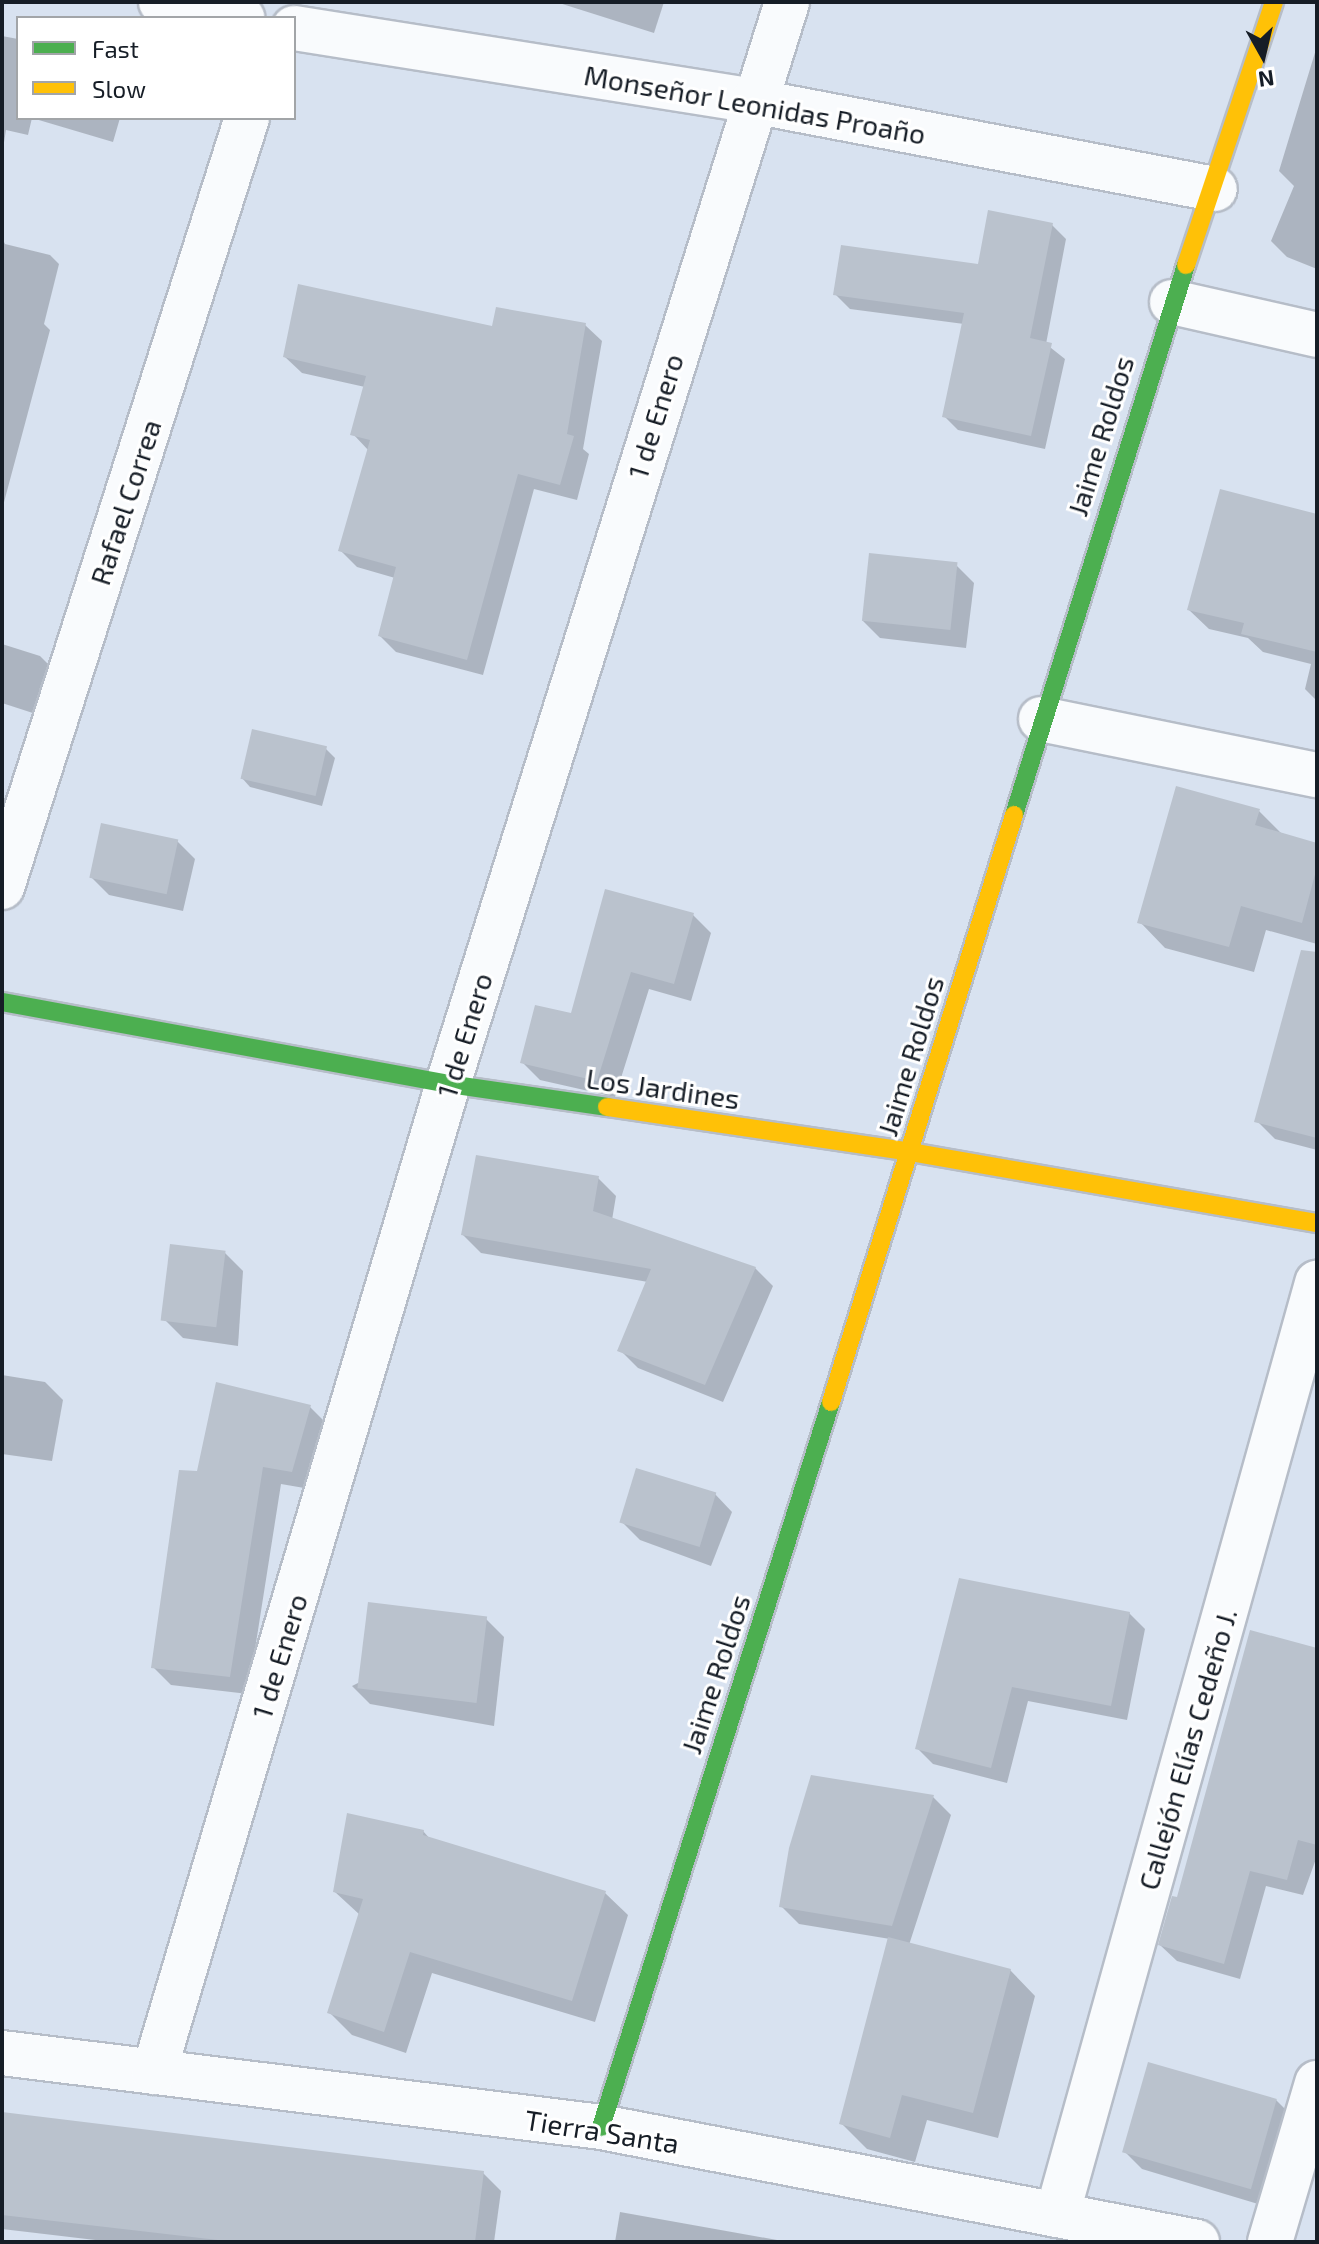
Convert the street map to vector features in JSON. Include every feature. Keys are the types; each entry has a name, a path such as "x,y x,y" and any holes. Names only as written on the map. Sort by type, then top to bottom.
{"street":[{"path":"161,2 232,16"},
{"name":"1 de Enero","path":"154,2072 448,1084 753,101 787,2"},
{"name":"Jaime Roldos","path":"601,2127 910,1152 1172,302 1215,189 1274,2"},
{"name":"Monseñor Leonidas Proaño","path":"296,28 753,101 1215,189"},
{"name":"Rafael Correa","path":"2,887 246,120"},
{"path":"1172,302 1317,335"},
{"path":"1041,719 1317,775"},
{"name":"Los Jardines","path":"2,1002 448,1084 910,1152 1317,1223"},
{"name":"Callejón Elías Cedeño J.","path":"1057,2215 1317,1283"},
{"name":"Tierra Santa","path":"2,2053 601,2127 1197,2242"},
{"path":"1270,2242 1317,2083"}],"building":[{"path":"988,210 1053,223 1030,338 1052,343 1031,436 942,417 964,313 833,295 841,245 978,264"},
{"path":"298,284 492,326 496,307 586,323 567,434 574,436 560,485 518,474 467,660 378,636 396,567 338,551 370,440 350,435 366,376 283,357"},
{"path":"1220,489 1317,514 1317,652 1241,634 1244,623 1187,610"},
{"path":"869,553 958,562 950,630 862,621"},
{"path":"252,729 327,746 316,796 241,779"},
{"path":"1176,786 1260,809 1255,825 1317,843 1317,867 1302,923 1241,906 1229,947 1137,923"},
{"path":"101,823 178,839 167,894 89,878"},
{"path":"605,889 694,913 674,984 631,972 597,1081 520,1063 535,1005 571,1013"},
{"path":"1301,950 1317,952 1317,1138 1254,1122"},
{"path":"476,1155 599,1176 593,1211 756,1267 705,1385 617,1351 651,1269 461,1235"},
{"path":"170,1244 226,1251 216,1327 161,1320"},
{"path":"216,1382 311,1405 292,1472 263,1467 230,1677 151,1668 179,1470 197,1471"},
{"path":"636,1468 716,1493 700,1547 619,1523"},
{"path":"959,1578 1130,1612 1111,1706 1012,1687 991,1768 915,1749"},
{"path":"368,1602 487,1617 477,1703 357,1688"},
{"path":"1250,1630 1317,1648 1317,1845 1298,1840 1287,1880 1250,1871 1224,1964 1158,1945 1172,1896 1177,1897"},
{"path":"811,1775 934,1795 892,1926 779,1907 789,1848"},
{"path":"347,1813 424,1830 423,1835 606,1891 572,2001 410,1952 384,2032 327,2013 363,1899 333,1892"},
{"path":"888,1937 1011,1969 973,2113 902,2095 890,2138 839,2124"},
{"path":"1148,2062 1277,2099 1251,2189 1122,2152"},
{"path":"2,2112 484,2171 475,2242 235,2242 2,2215"}],"traffic: fast":[{"path":"1014,815 1186,265"},
{"path":"2,1002 448,1084 607,1107"},
{"path":"601,2127 831,1402"}],"traffic: slow":[{"path":"1186,265 1274,2"},
{"path":"831,1402 1014,815"},
{"path":"607,1107 910,1152 1317,1223"}]}
